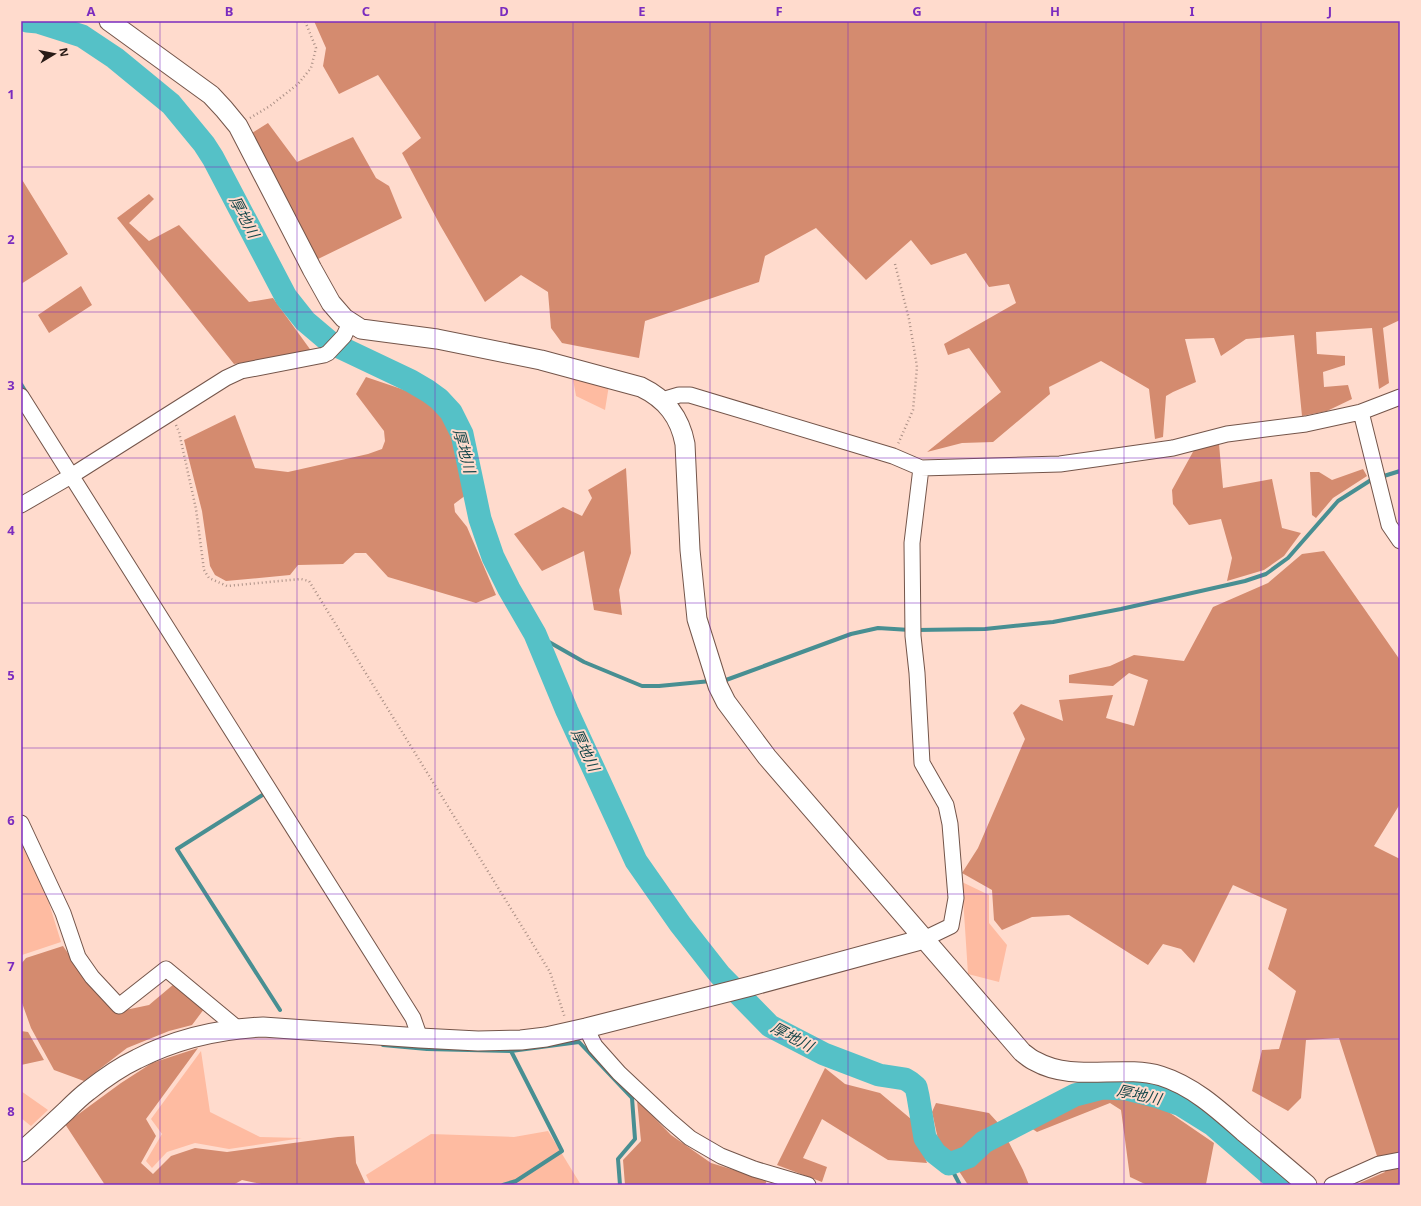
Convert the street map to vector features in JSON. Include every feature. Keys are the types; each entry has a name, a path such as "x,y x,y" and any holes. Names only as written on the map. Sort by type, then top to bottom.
{"street":[{"path":"109,21 211,95 224,108 238,126 312,269 347,329"},
{"path":"21,505 74,474 226,378 240,371 328,353 347,329"},
{"path":"347,329 361,329 437,339 541,360 641,387 654,393 662,400 682,429 685,444 690,550 697,620 716,680 726,702 767,757 1022,1052 1035,1061 1051,1068 1069,1072 1136,1072 1161,1076 1210,1102 1307,1185"},
{"path":"662,400 679,395 690,395 893,456 921,468 1060,464 1173,448 1227,434 1285,428 1361,412 1400,397"},
{"path":"21,396 74,474 412,1018 420,1038"},
{"path":"1361,412 1389,525 1400,541"},
{"path":"21,1152 87,1092 112,1074 136,1059 184,1040 237,1028 262,1027 478,1041 521,1040 577,1030 751,986 924,939 951,926 956,898 950,824 946,805 922,762 913,630 912,543 921,468"},
{"path":"21,823 63,913 78,957 92,978 119,1006 166,969 237,1028"},
{"path":"577,1030 595,1046 619,1073 668,1120 690,1138 721,1156 754,1169 808,1185"},
{"path":"1332,1185 1379,1164 1400,1160"}],"path":[{"path":"238,126 275,102 298,84 311,68 316,48 305,21"},
{"path":"893,456 913,410 917,367 909,319 895,264"},
{"path":"171,413 179,432 196,509 204,570 209,578 227,586 301,579 309,581 550,972 564,1009 577,1030"}],"shaded area":[{"path":"314,21 1400,21 1400,320 1383,328 1389,383 1379,389 1372,328 1316,332 1317,354 1345,356 1345,365 1323,372 1324,387 1348,385 1352,399 1327,411 1302,416 1294,335 1246,339 1221,356 1214,338 1185,339 1196,382 1166,396 1163,437 1155,439 1149,389 1101,361 1049,387 1050,394 993,442 962,443 927,452 1001,392 969,348 948,355 944,344 1016,303 1009,284 989,287 966,253 931,265 911,240 866,280 816,228 765,256 759,282 645,321 639,358 562,343 551,328 548,292 521,275 485,302 440,225 402,153 421,138 378,75 339,94 323,66 326,48"},
{"path":"268,123 297,162 353,137 376,178 389,186 402,218 316,260 252,133"},
{"path":"21,178 68,254 21,284"},
{"path":"149,194 154,199 129,223 149,241 179,225 249,302 273,298 312,352 234,364 117,218"},
{"path":"81,286 92,305 49,333 38,315"},
{"path":"366,377 425,397 441,408 458,437 466,495 454,504 455,512 467,527 496,595 476,603 388,577 366,553 355,553 343,564 298,565 290,575 226,581 215,575 210,566 202,511 184,440 235,415 255,468 288,472 368,454 382,449 385,441 384,431 356,394"},
{"path":"573,379 609,385 605,410 576,396"},
{"path":"1219,444 1223,488 1272,479 1282,528 1301,533 1284,556 1264,570 1227,581 1232,558 1221,519 1189,525 1173,504 1172,490 1194,450"},
{"path":"626,468 631,553 619,590 622,615 594,610 584,551 542,571 514,534 563,507 582,516 592,498 588,490"},
{"path":"1363,469 1367,476 1333,498 1316,518 1312,515 1310,472 1319,472 1332,480"},
{"path":"1324,551 1400,660 1400,804 1374,846 1400,859 1400,1185 1355,1185 1385,1172 1377,1156 1339,1038 1306,1040 1301,1098 1288,1111 1252,1091 1262,1050 1279,1049 1296,991 1268,969 1287,909 1233,885 1194,963 1181,949 1163,944 1148,965 1069,915 1032,917 1002,930 994,920 992,890 962,873 978,848 1025,739 1013,713 1021,704 1063,721 1059,700 1113,695 1106,718 1134,726 1148,680 1129,673 1113,686 1069,683 1069,675 1110,666 1134,655 1184,661 1213,607 1268,583 1302,554"},
{"path":"21,841 44,887 61,942 22,955 21,957"},
{"path":"962,882 989,895 989,923 1007,945 999,982 968,974"},
{"path":"63,946 85,978 116,1012 149,1005 174,984 204,1009 192,1025 169,1031 127,1048 84,1081 54,1070 31,1028 21,1000 21,964 26,958"},
{"path":"21,1031 28,1032 44,1060 21,1065"},
{"path":"198,1048 146,1119 156,1136 141,1163 153,1174 171,1156 195,1148 227,1152 354,1136 356,1163 366,1185 266,1185 242,1180 233,1185 105,1185 65,1124 121,1083 152,1063"},
{"path":"201,1051 210,1112 260,1137 302,1138 229,1149 195,1143 167,1152 152,1168 146,1161 162,1134 151,1119"},
{"path":"825,1068 845,1084 880,1093 911,1119 927,1163 888,1160 822,1119 803,1158 827,1167 822,1182 777,1165"},
{"path":"21,1091 48,1110 31,1126 21,1118"},
{"path":"1118,1092 1154,1102 1214,1143 1206,1184 1147,1185 1130,1177 1121,1110 1110,1103 1037,1132 1031,1128 1040,1118 1088,1096"},
{"path":"637,1100 671,1135 711,1163 767,1180 765,1185 625,1185 623,1160 641,1141"},
{"path":"936,1103 989,1113 1000,1125 1029,1185 968,1185 938,1139 932,1112"},
{"path":"548,1131 581,1185 371,1185 366,1175 431,1134 514,1137"}],"waterway":[{"name":"厚地川","path":"27,21 38,22 82,36 115,58 171,104 204,144 213,158 286,297 305,321 331,343 411,381 428,391 439,399 451,412 462,434 480,519 493,557 509,589 535,634 567,711 636,861 680,924 720,975 770,1026 824,1054 879,1075 905,1079 910,1082 916,1087 925,1138 935,1153 949,1164 968,1157 984,1142 1075,1095 1102,1088 1127,1089 1155,1096 1181,1105 1213,1125 1282,1185"},
{"path":"21,384 27,394"},
{"path":"917,630 985,629 1053,622 1121,609 1245,581 1266,574 1288,558 1338,501 1371,480 1400,471"},
{"path":"722,681 851,634 878,628 910,630"},
{"path":"535,634 584,662 642,686 659,686 711,681"},
{"path":"264,794 177,849 280,1010"},
{"path":"511,1051 579,1042 632,1098 635,1139 618,1159 620,1185"},
{"path":"383,1045 427,1049 511,1051 562,1151 516,1181 503,1185"},
{"path":"949,1164 960,1185"}]}
